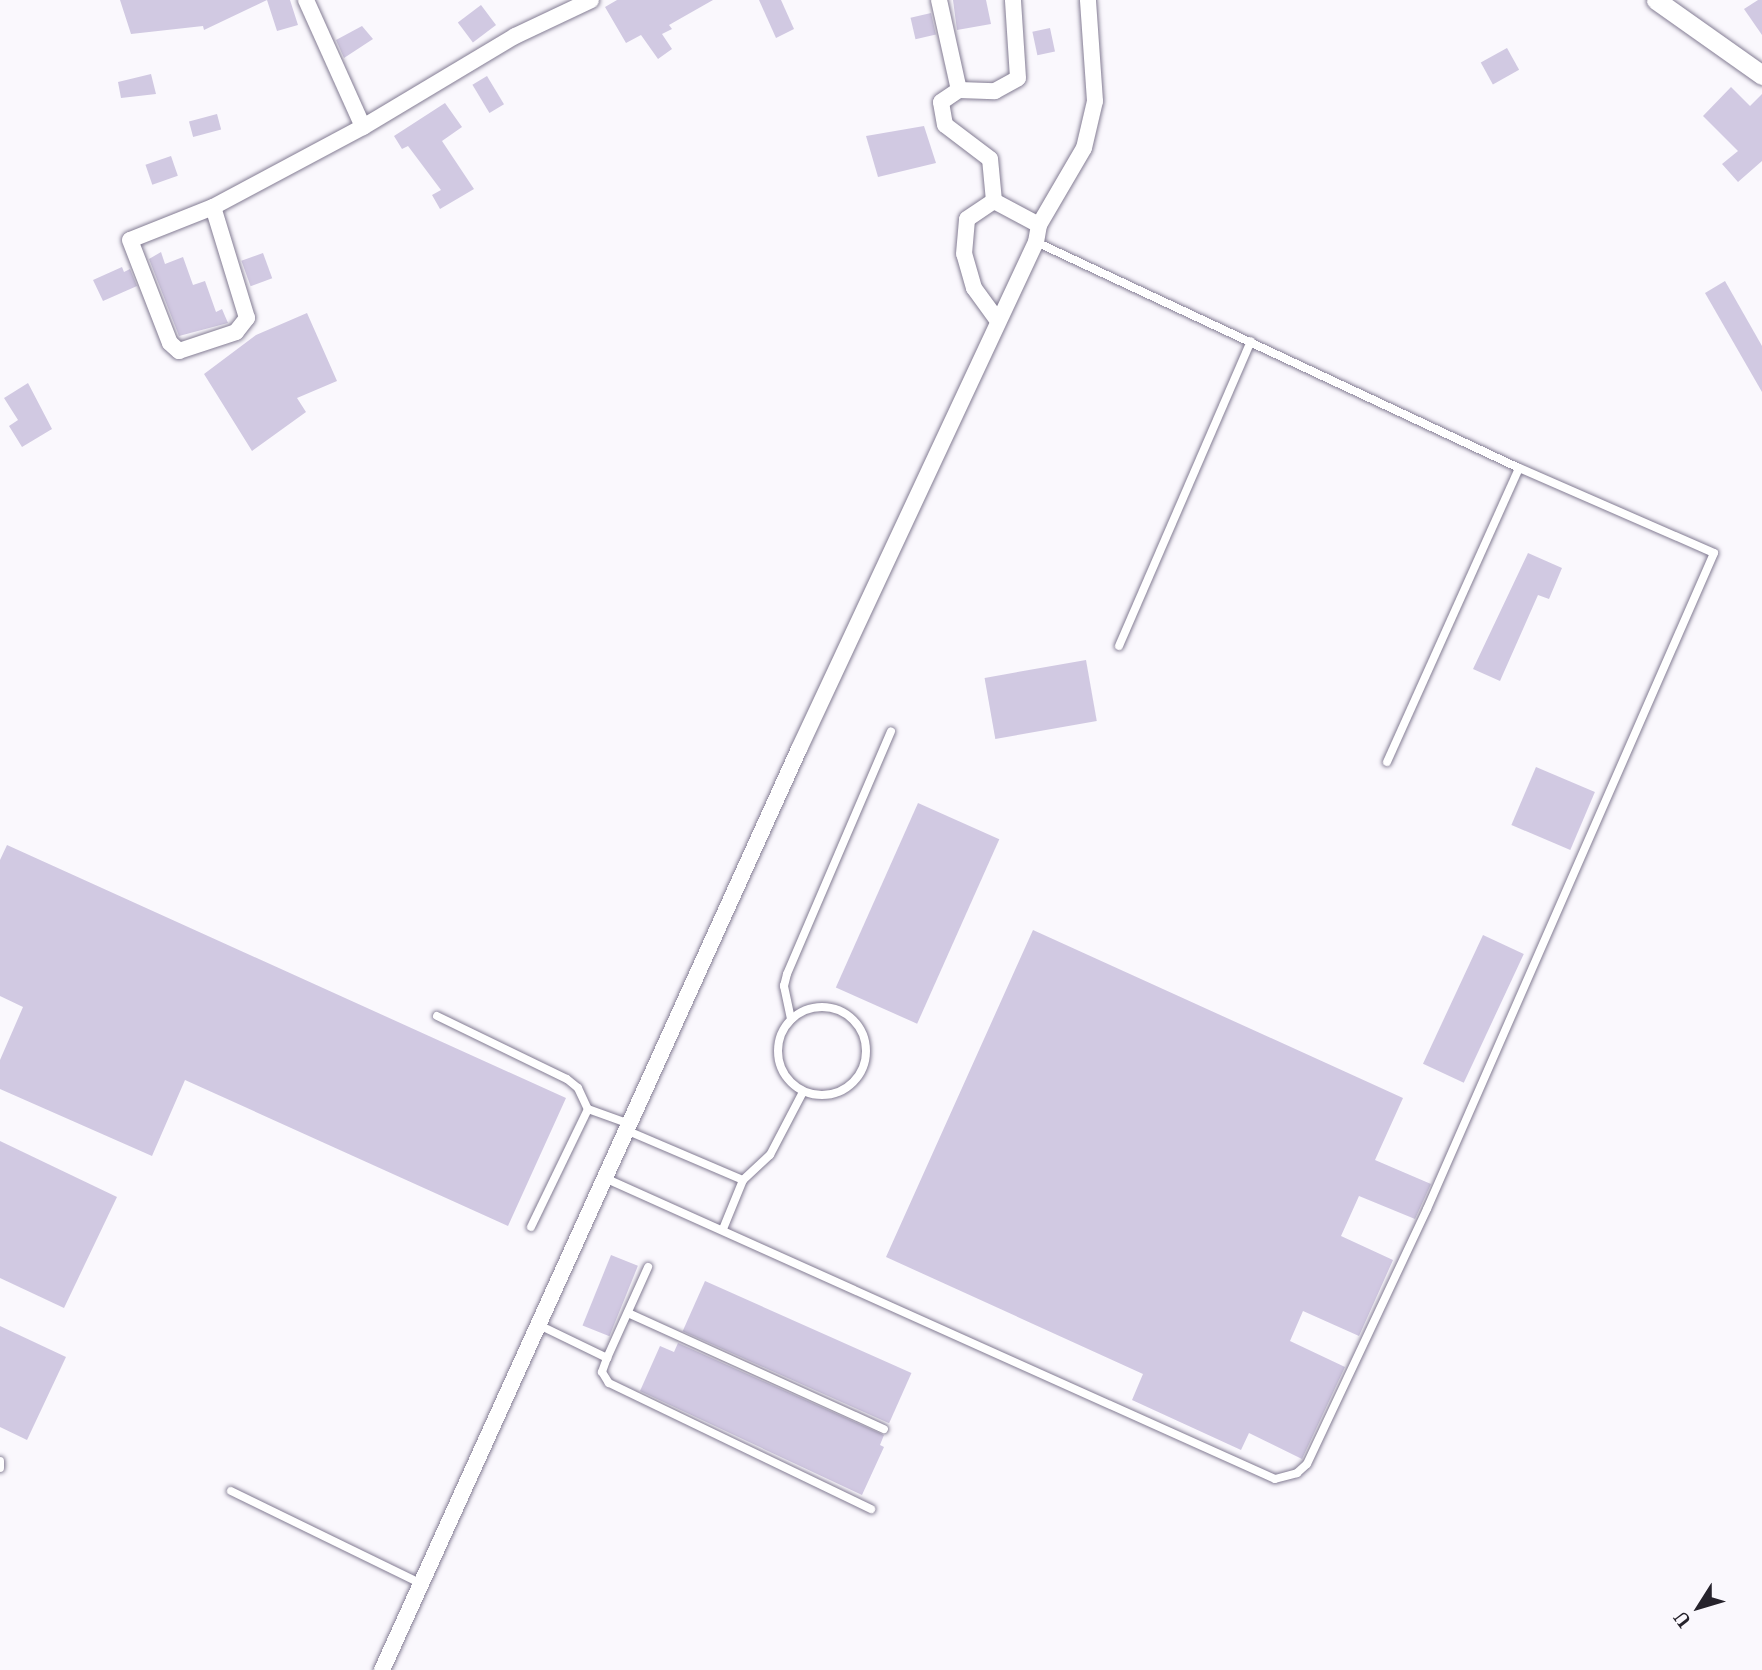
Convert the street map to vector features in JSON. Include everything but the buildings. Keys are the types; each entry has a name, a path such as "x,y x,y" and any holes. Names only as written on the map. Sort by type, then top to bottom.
{"street":[{"path":"306,0 363,127"},
{"path":"213,206 247,318 236,332 179,351 170,343 130,240 213,206 363,127 470,61 591,0"},
{"path":"939,0 959,90"},
{"path":"994,201 990,159 956,137 940,113 946,95 959,90 995,92 1018,78 1013,0"},
{"path":"382,1670 1035,242 1039,225 1084,148 1095,101 1088,0"},
{"path":"1656,0 1762,75"},
{"path":"994,201 1039,225"},
{"path":"994,201 967,219 964,254 974,288 998,321"}],"lane":[{"path":"607,1179 1275,1479 1287,1477 1307,1464 1433,1197 1714,559 1708,548 1519,468 1035,242"},
{"path":"1119,646 1251,341"},
{"path":"1387,762 1519,468"},
{"path":"790,1019 783,986 891,731"},
{"path":"831,1007 850,1016 863,1033 867,1055 861,1075 845,1090 824,1096 803,1092 786,1079 778,1059 779,1037 790,1019 809,1008 831,1007"},
{"path":"437,1016 567,1079 578,1088 588,1109 743,1180"},
{"path":"723,1229 743,1180 770,1155 803,1092"},
{"path":"531,1227 588,1109"},
{"path":"648,1267 607,1358 602,1373 608,1383 871,1509"},
{"path":"628,1312 884,1429"},
{"path":"539,1325 607,1358"},
{"path":"0,1461 0,1468"},
{"path":"231,1492 422,1584"}]}
